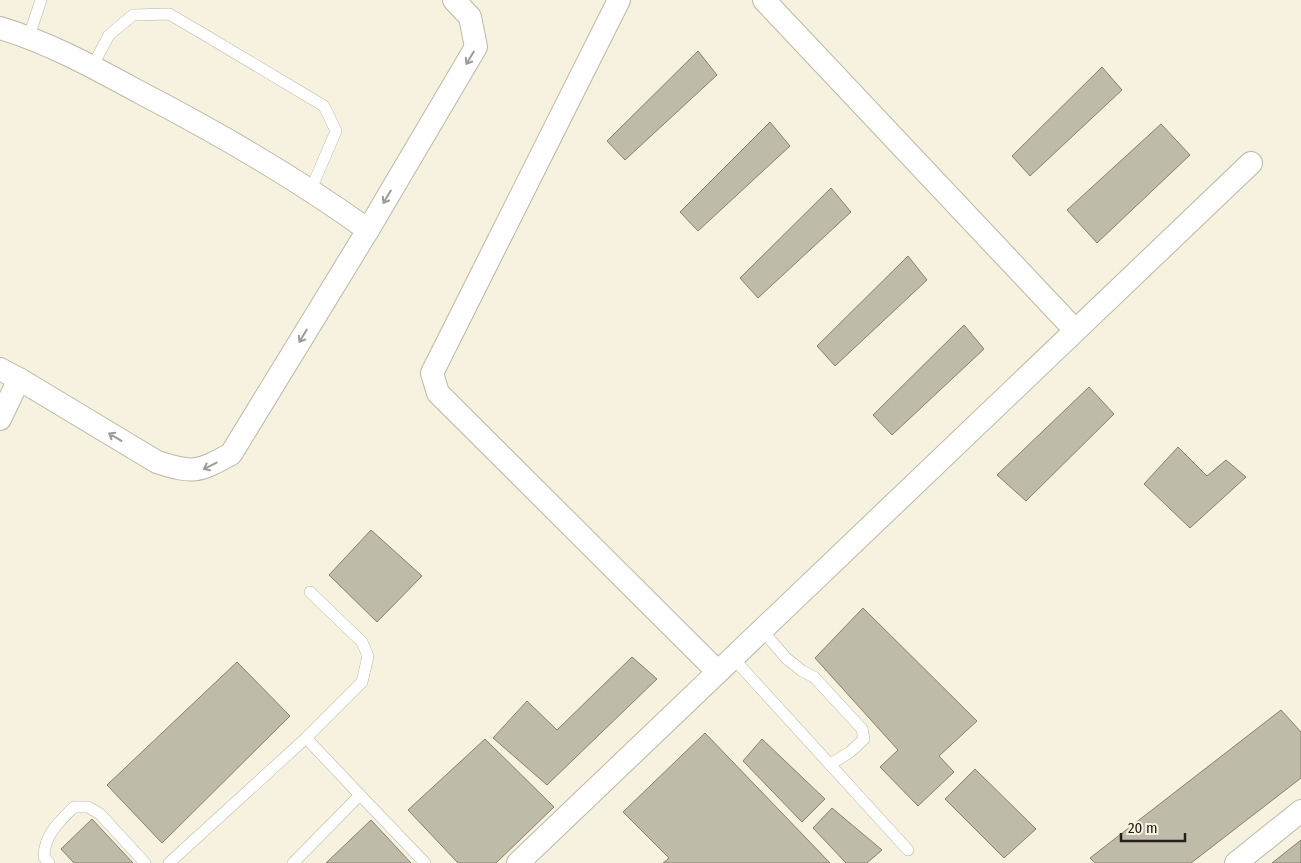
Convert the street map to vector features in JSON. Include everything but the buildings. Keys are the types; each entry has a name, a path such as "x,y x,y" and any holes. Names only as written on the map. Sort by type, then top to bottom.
{"street":[{"path":"0,419 10,374 157,462 180,470 203,470 232,454 476,47 470,17 454,0"},
{"path":"619,0 432,373 438,394 724,664"},
{"path":"764,0 1074,330"},
{"path":"0,28 29,36 203,126 311,189 368,230"},
{"path":"518,863 724,664 1251,163"},
{"path":"1236,863 1301,811"}],"lane":[{"path":"29,36 41,0"},
{"path":"92,67 110,34 133,15 169,14 198,30 324,106 336,131 311,189"},
{"path":"169,863 306,738 362,682 368,656 362,642 310,592"},
{"path":"761,629 786,658 802,672 814,677 862,729 864,739 850,752 831,764"},
{"path":"724,664 831,764 908,850"},
{"path":"306,738 425,863"},
{"path":"293,863 360,794"},
{"path":"49,863 44,857 44,844 55,826 74,808 88,807 100,814 145,863"}]}
